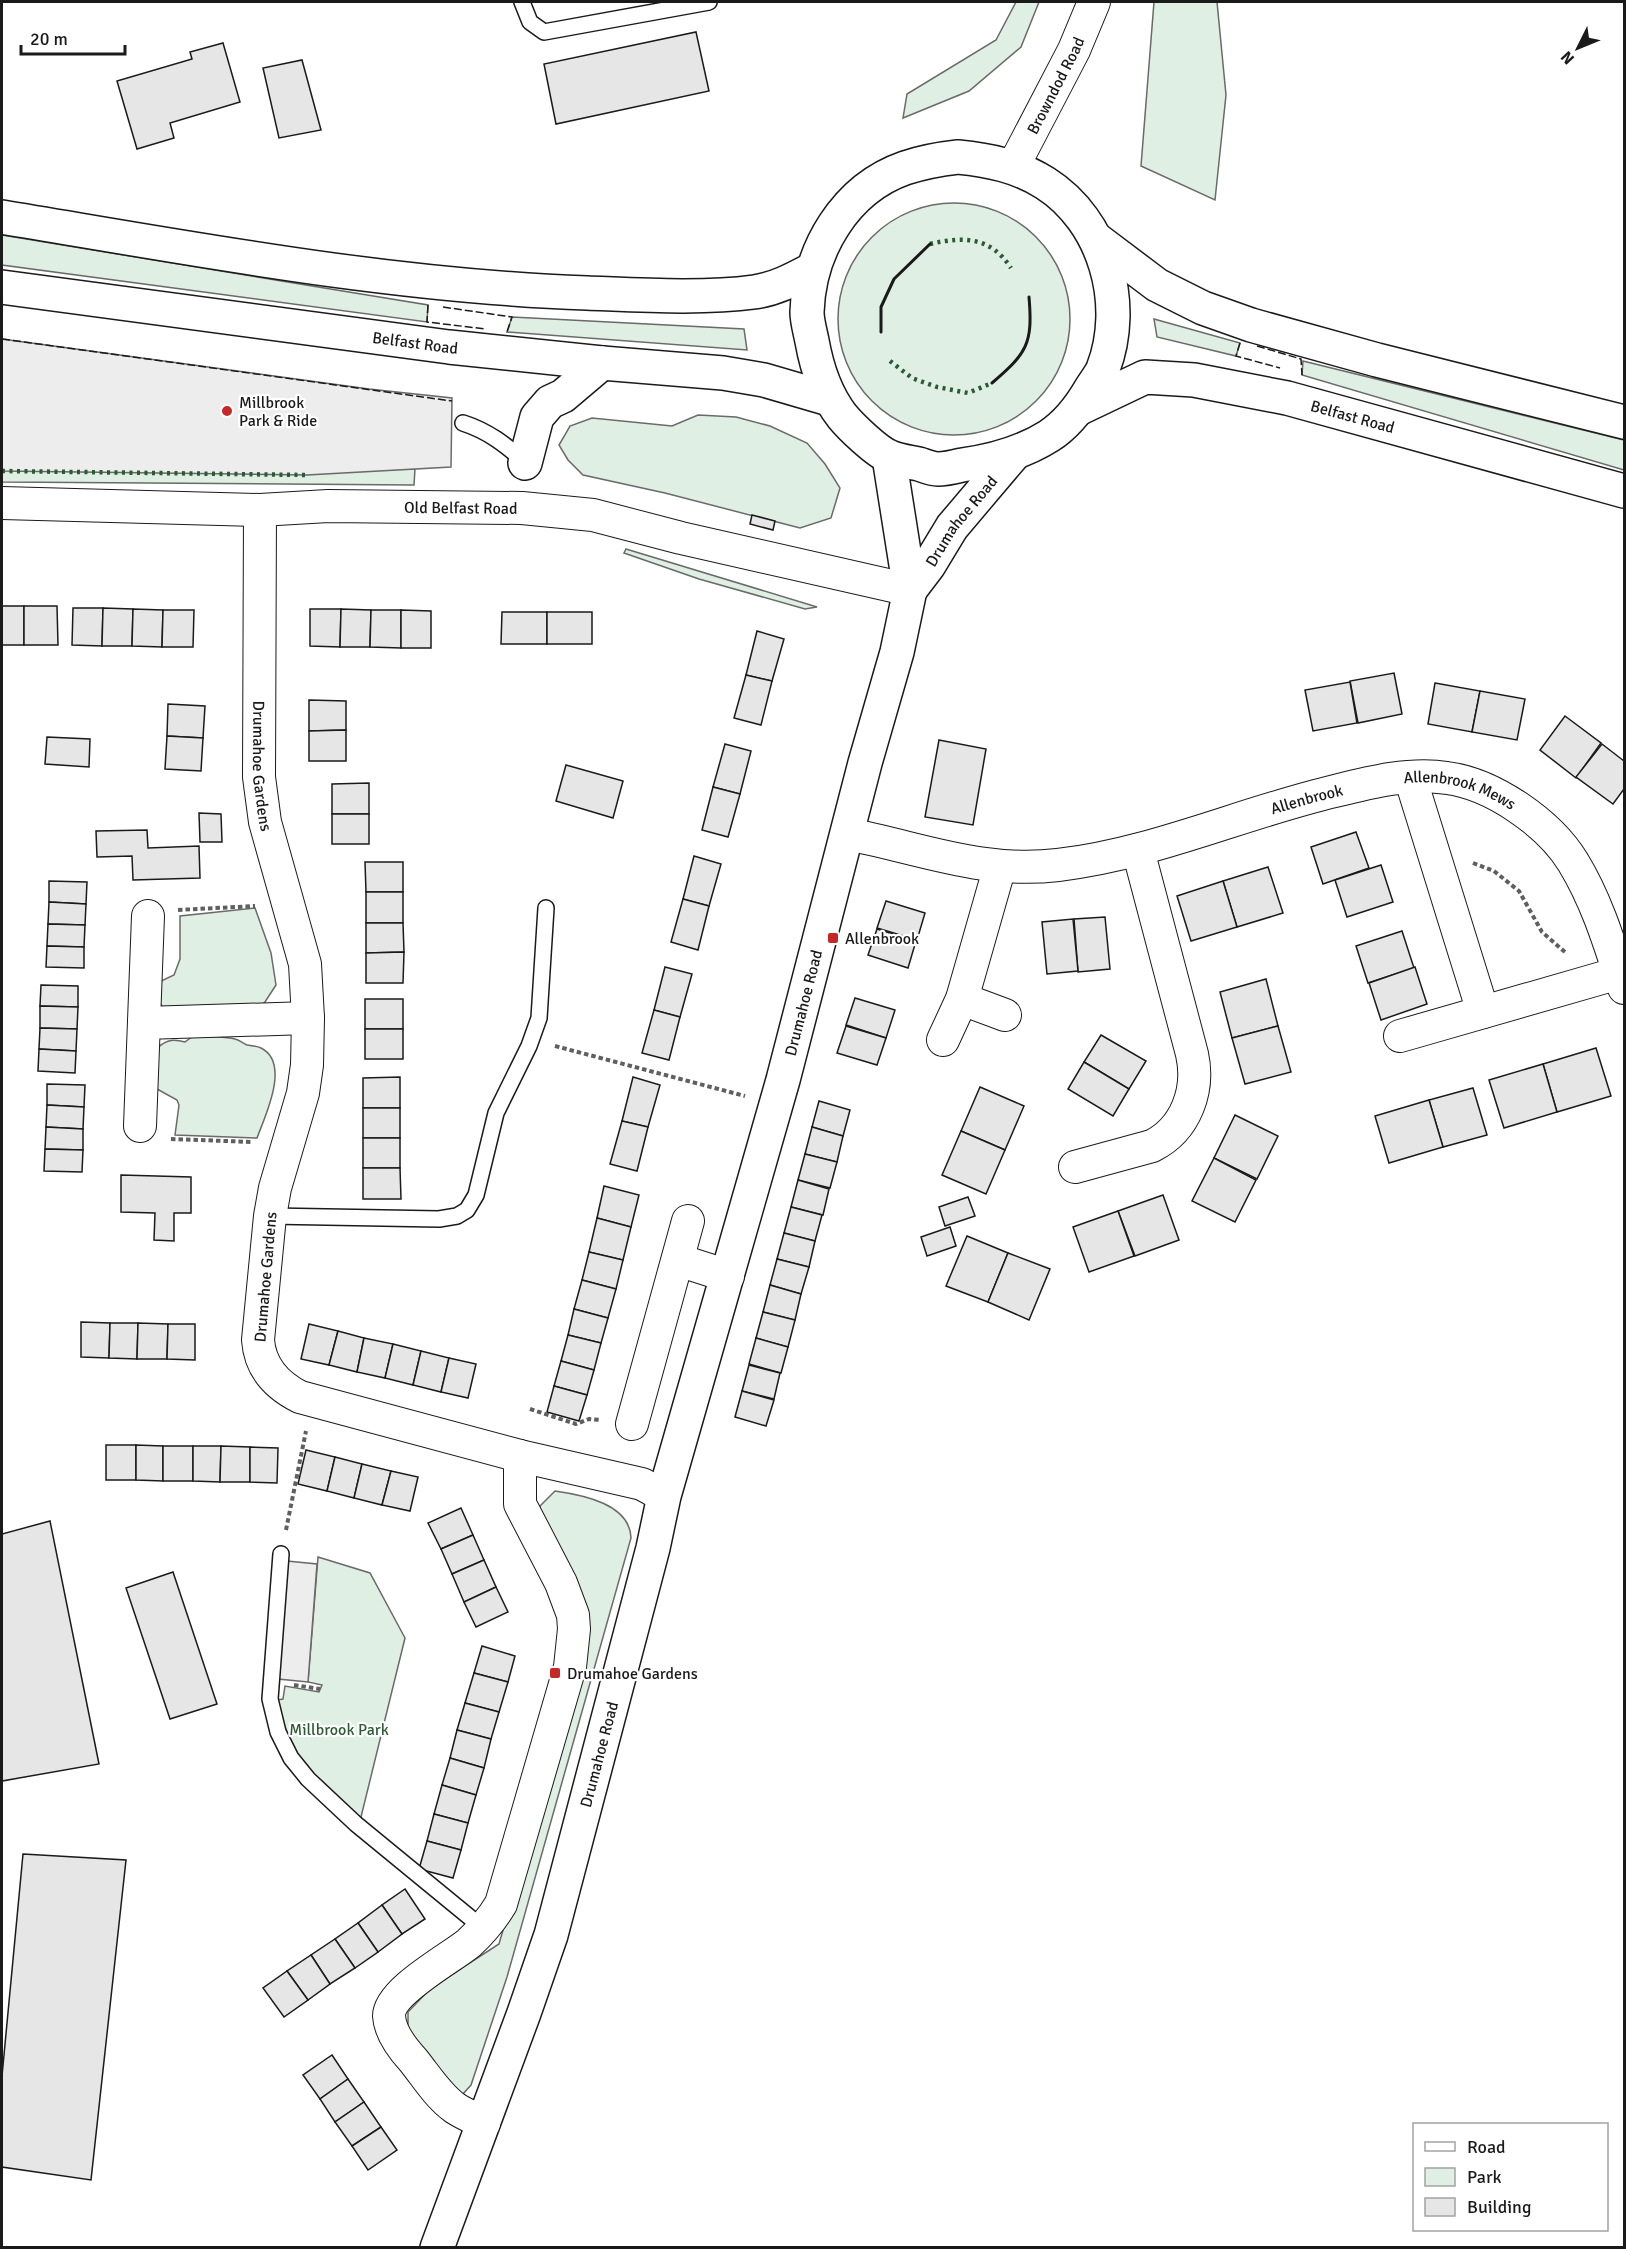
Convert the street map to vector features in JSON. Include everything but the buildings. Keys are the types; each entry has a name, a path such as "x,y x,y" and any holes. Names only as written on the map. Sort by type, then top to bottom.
{"main road":[{"path":"958,157 986,159 1013,167 1046,183 1075,208 1096,239 1111,281 1113,326 1103,369 1080,408 1050,435 1013,455 936,469 889,457 850,426 829,399 815,358 807,314 813,269 823,243 837,219 856,198 878,181 895,173 930,160 958,157"},
{"path":"2,217 158,244 354,273 536,291 642,295 755,292 783,285 813,269"},
{"path":"1096,239 1156,285 1222,315 1377,360 1624,422"},
{"name":"Belfast Road","path":"2,287 449,347 723,373 764,380 829,399"},
{"path":"525,463 537,417 550,402 563,396 602,363"},
{"name":"Belfast Road","path":"1080,408 1145,377 1194,380 1287,398 1624,490"},
{"name":"Drumahoe Road","path":"910,590 929,565 952,527 1013,455"},
{"name":"Drumahoe Road","path":"437,2247 551,1935 654,1548 664,1496 783,1080 826,908 897,652 910,590 889,457"}],"street":[{"name":"Browndod Road","path":"1013,167 1074,50 1094,2"},
{"path":"522,508 525,463"},
{"name":"Old Belfast Road","path":"2,503 260,510 328,506 522,508 593,515 681,538 910,590"},
{"name":"Drumahoe Gardens","path":"260,510 259,777 265,822 305,964 308,1018 307,1065 303,1093 270,1215 258,1340 264,1365 278,1383 288,1391 314,1401 520,1456 642,1484 664,1496"},
{"name":"Allenbrook","path":"847,834 948,859 1028,868 1059,865 1138,850 1303,798 1410,777"},
{"name":"Allenbrook Mews","path":"1400,1036 1483,1012 1622,980 1591,896 1573,862 1548,831 1529,815 1467,782 1446,777 1410,777 1483,1012"},
{"path":"1075,1167 1152,1146 1162,1141 1180,1123 1194,1088 1196,1076 1192,1054 1138,850"},
{"path":"943,1040 962,999 1000,866"},
{"path":"140,1126 148,916"},
{"path":"962,999 1005,1015"},
{"path":"144,1023 308,1018"},
{"path":"632,1424 688,1221"},
{"path":"678,1260 728,1276"},
{"path":"484,2123 456,2108 445,2099 401,2044 393,2031 389,2016 392,2006 402,1993 467,1944 484,1929 496,1913 504,1895 570,1667 574,1629 568,1599 520,1504 520,1456"}],"lane":[{"path":"522,2 530,22 544,32 709,2"},
{"path":"462,423 480,429 503,442 525,463"},
{"path":"270,1215 439,1219 457,1216 467,1210 476,1196 496,1113 532,1039 539,1018 546,908"},
{"path":"281,1554 270,1699 279,1732 291,1758 308,1779 356,1824 484,1929"}],"path":[{"path":"1437,863 1451,859 1465,859 1494,871 1519,891 1542,932 1570,957"},
{"path":"148,916 183,909 287,905"},
{"path":"532,1039 746,1097"},
{"path":"140,1126 172,1140 288,1144"},
{"path":"281,1554 302,1448 314,1401"},
{"path":"530,1409 576,1424 589,1419 632,1424"}],"green space":[{"path":"1016,2 1039,2 1021,47 969,91 903,118 907,94 996,40"},
{"path":"1154,2 1217,2 1226,95 1215,200 1141,166"},
{"path":"954,203 977,205 998,212 1009,217 1036,237 1056,264 1061,275 1068,296 1070,319 1068,342 1061,363 1056,374 1036,401 1009,421 998,426 977,433 954,435 931,433 910,426 899,421 872,401 852,374 847,363 840,342 838,319 840,296 847,275 852,264 872,237 899,217 910,212 931,205"},
{"path":"2,235 428,305 427,322 2,265"},
{"path":"512,317 744,329 747,350 507,332"},
{"path":"1154,319 1240,343 1236,356 1157,337"},
{"path":"1303,361 1624,440 1624,470 1302,375"},
{"path":"698,415 736,417 770,426 807,443 825,464 840,488 831,518 800,528 665,493 583,475 568,460 559,445 570,426 592,418 672,426"},
{"path":"415,469 414,485 2,482 2,470"},
{"path":"626,549 817,607 805,609 699,579 624,553"},
{"path":"255,908 271,953 276,985 265,1002 257,1009 175,1012 162,1006 155,998 157,983 174,975 180,959 180,916"},
{"path":"193,1036 235,1039 261,1048 270,1055 274,1065 273,1090 257,1138 175,1135 179,1105 177,1100 157,1089 154,1051 168,1041 185,1042"},
{"path":"555,1491 579,1495 614,1509 629,1526 631,1538 507,1977 471,2085 462,2095 408,2033 408,2012 431,1988 499,1944 552,1762 582,1640 540,1522 540,1506"},
{"name":"Millbrook Park","path":"318,1557 370,1573 405,1638 360,1821 295,1757 276,1700 283,1699 285,1686 319,1692 322,1685 308,1682"}],"shaded area":[{"name":"Millbrook Park & Ride","path":"2,339 369,389 452,398 451,467 307,475 2,471"},
{"path":"287,1561 317,1564 308,1682 278,1679"}],"hedge":[{"path":"930,244 954,240 976,241 995,250 1011,268"},
{"path":"890,361 912,378 937,387 968,393 992,383"},
{"path":"2,471 307,475"}],"fence":[{"path":"428,305 427,322 486,329"},
{"path":"443,307 512,317 507,332"},
{"path":"2,339 452,401"},
{"path":"1240,343 1236,356 1280,368"},
{"path":"1257,346 1301,359 1302,375"}],"wall":[{"path":"881,332 881,307 894,279 930,244"},
{"path":"992,383 1013,364 1025,346 1030,326 1029,297"}],"place":[{"name":"Millbrook Park & Ride","path":"227,411"},
{"name":"Allenbrook","path":"833,938"},
{"name":"Drumahoe Gardens","path":"555,1673"}]}
